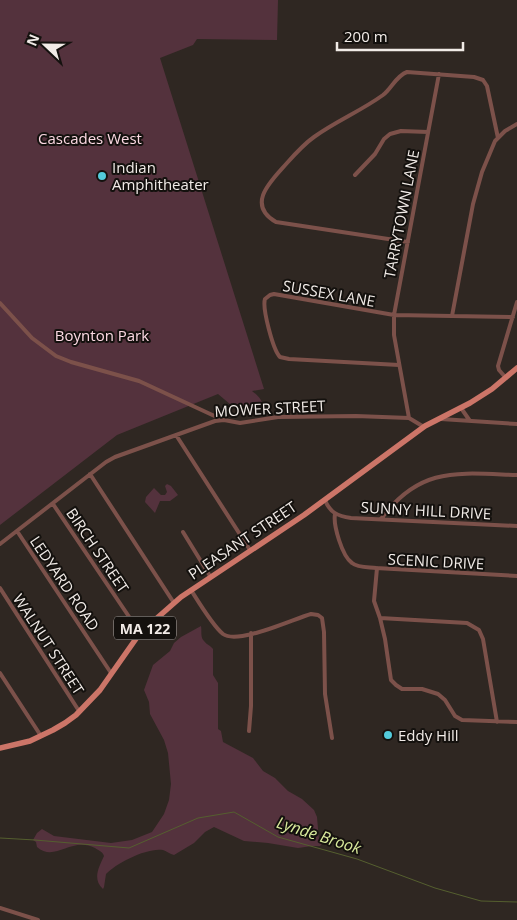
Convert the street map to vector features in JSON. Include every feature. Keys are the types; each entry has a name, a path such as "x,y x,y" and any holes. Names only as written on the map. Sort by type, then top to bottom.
{"main road":[{"name":"PLEASANT STREET","path":"0,748 30,741 65,723 100,690 140,633 174,602 325,500 424,427 486,393 517,368"}],"street":[{"path":"408,242 280,223 265,213 262,195 269,182 310,140 383,94 401,75 409,71 477,77 485,81 488,86 498,138"},
{"name":"TARRYTOWN LANE","path":"409,418 394,335 394,315 439,74"},
{"path":"452,316 478,183 489,153 498,138 517,124"},
{"path":"356,175 390,134 400,131 428,132"},
{"name":"SUSSEX LANE","path":"399,365 282,358 275,351 264,303 267,296 274,294 394,315 513,317"},
{"path":"506,378 498,367 517,302"},
{"path":"0,304 32,338 56,356 139,381 224,420"},
{"path":"458,410 460,418 464,421"},
{"path":"458,410 470,421"},
{"name":"MOWER STREET","path":"0,544 90,474 115,457 204,424 224,420 240,423 278,417 316,416 409,418 424,427"},
{"path":"439,419 517,424"},
{"path":"176,435 250,550"},
{"path":"90,474 174,602"},
{"path":"381,519 389,507 404,492 433,478 451,474 517,475"},
{"path":"325,500 331,511 335,514"},
{"name":"BIRCH STREET","path":"53,504 140,633"},
{"name":"SUNNY HILL DRIVE","path":"335,514 351,518 517,526"},
{"name":"SCENIC DRIVE","path":"335,514 334,523 342,547 353,564 377,568 517,576"},
{"name":"LEDYARD ROAD","path":"17,532 111,673"},
{"path":"184,532 210,576"},
{"path":"377,568 374,600 387,647 390,678 396,685 404,690 422,689 434,692 445,700 455,716 462,720 517,722"},
{"name":"WALNUT STREET","path":"0,588 79,711"},
{"path":"191,590 223,634 234,637 251,634 311,614 318,615 324,622 325,694 332,738"},
{"path":"380,618 467,623 479,630 483,639 497,722"},
{"path":"249,731 251,634"},
{"path":"0,673 41,736"},
{"path":"0,908 38,920"}],"green space":[{"path":"0,0 278,0 277,40 197,39 193,45 160,58 264,389 252,391 262,402 263,408 260,416 251,412 237,410 218,394 117,435 0,525"},
{"path":"167,484 178,495 170,501 160,501 155,513 145,502 146,497 154,488 161,495 165,495 167,492 165,486"},
{"path":"201,626 203,639 213,649 213,675 218,683 218,729 221,731 223,742 253,758 263,771 275,778 288,791 302,799 314,810 317,817 319,840 322,844 320,846 298,848 244,841 214,827 205,832 194,843 174,855 163,850 157,850 141,853 124,861 106,874 103,889 97,877 104,856 100,851 86,845 78,845 50,852 37,847 36,842 33,840 42,829 54,836 111,843 132,840 152,832 164,814 169,800 171,784 168,753 164,740 150,714 149,702 144,690 153,665 170,651 174,643 181,637"}],"waterway":[{"name":"Lynde Brook","path":"0,838 129,848 198,818 234,812 278,837 357,859 435,888 481,901 517,902"}],"place":[{"name":"Indian Amphitheater","path":"102,176"},
{"name":"Eddy Hill","path":"388,735"}],"park label":[{"name":"Cascades West","path":"90,138"},
{"name":"Boynton Park","path":"102,335"}]}
